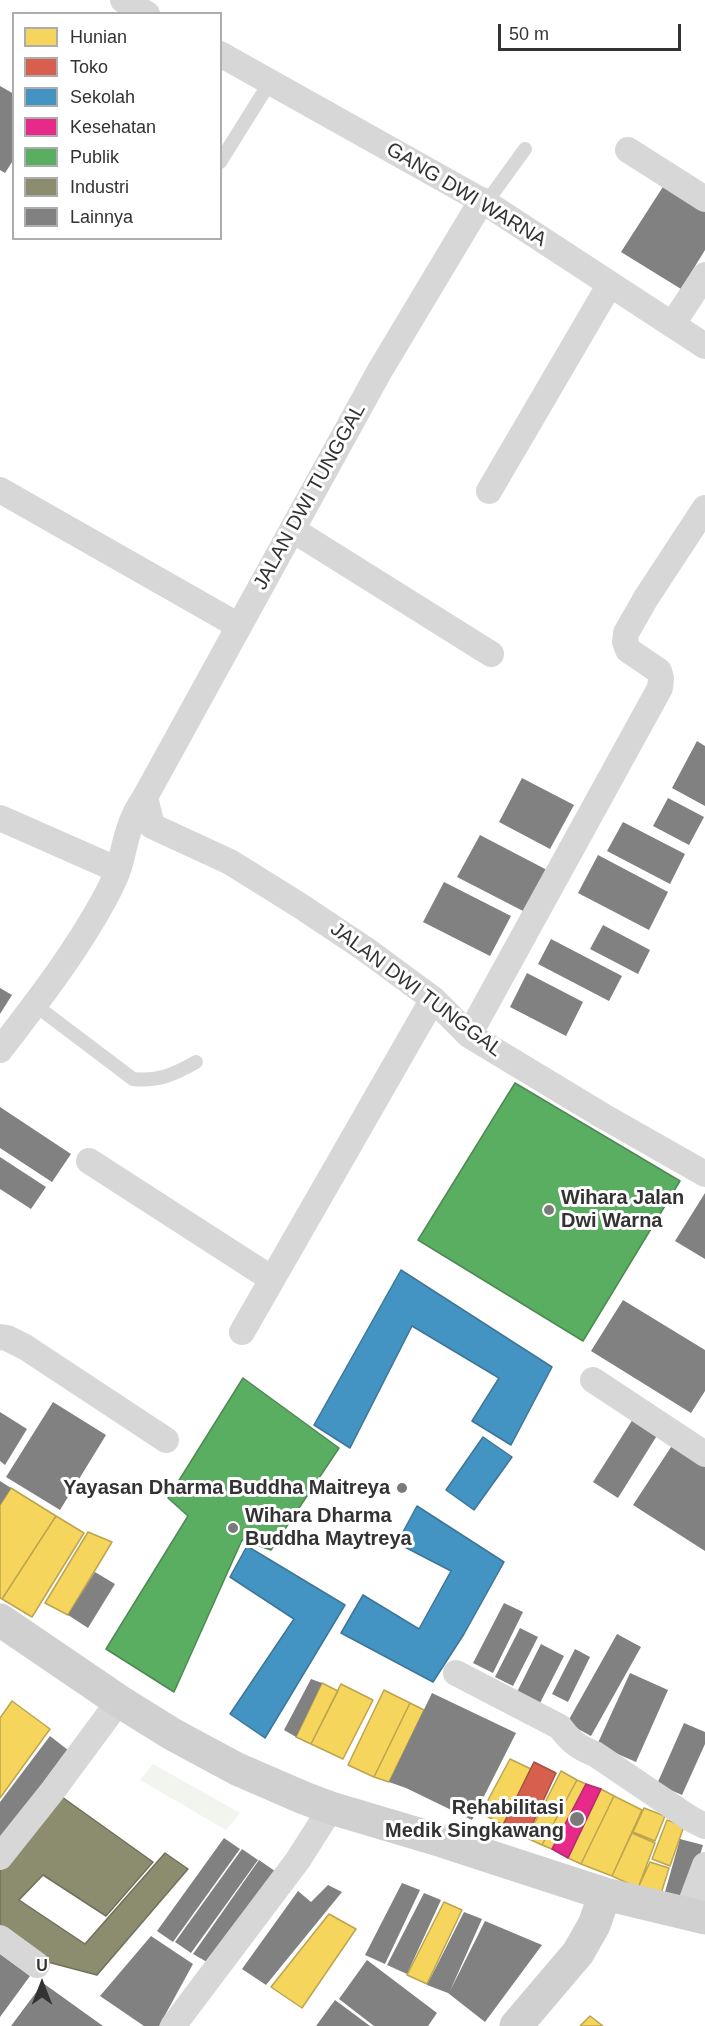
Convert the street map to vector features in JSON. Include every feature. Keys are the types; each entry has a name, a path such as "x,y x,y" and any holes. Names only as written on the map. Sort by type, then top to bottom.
{"street":[{"path":"123,0 144,12"},
{"name":"GANG DWI WARNA","path":"222,55 484,202 705,346"},
{"path":"628,150 705,199"},
{"name":"JALAN DWI TUNGGAL","path":"0,1050 35,1005 105,898 119,866 135,811 379,372 484,202"},
{"path":"672,325 705,275"},
{"path":"489,491 610,284"},
{"path":"0,490 239,626"},
{"path":"469,1035 660,688 662,678 659,671 628,650 625,642 626,633 705,508"},
{"path":"293,530 491,654"},
{"path":"0,818 119,866 134,854 152,826 145,796"},
{"name":"JALAN DWI TUNGGAL","path":"152,826 230,862 365,949 433,999 469,1035 705,1174"},
{"path":"242,1332 433,999"},
{"path":"89,1161 272,1280"},
{"path":"0,1337 25,1347 166,1440"},
{"path":"593,1380 705,1455"},
{"path":"0,1620 118,1701 172,1734 237,1769 331,1808 605,1894 696,1915 705,1864"},
{"path":"456,1673 560,1727 569,1740 581,1749 595,1754 691,1819 705,1826"},
{"path":"0,1857 54,1789 118,1701"},
{"path":"173,2026 298,1860 331,1808"},
{"path":"516,2026 578,1953 594,1925 605,1894"},
{"path":"0,1938 37,1965"}],"lane":[{"path":"222,159 270,82"},
{"path":"484,202 525,149"},
{"path":"35,1005 133,1079 149,1081 171,1076 196,1062"}],"shaded area":[{"path":"153,1764 240,1813 226,1830 140,1780"}],"building: Hunian":[{"path":"11,1488 56,1516 2,1599 0,1598 0,1505"},
{"path":"56,1516 84,1533 32,1617 2,1599"},
{"path":"88,1532 112,1542 68,1615 45,1603"},
{"path":"322,1683 338,1691 311,1744 296,1737"},
{"path":"341,1684 373,1700 343,1759 311,1744"},
{"path":"384,1690 410,1703 374,1777 348,1765"},
{"path":"12,1701 50,1729 0,1798 0,1718"},
{"path":"410,1703 424,1710 389,1782 374,1777"},
{"path":"510,1759 531,1769 503,1825 481,1813"},
{"path":"561,1771 577,1780 542,1845 527,1838"},
{"path":"577,1780 586,1784 552,1849 542,1845"},
{"path":"601,1789 614,1796 581,1864 568,1858"},
{"path":"614,1796 642,1810 612,1876 581,1864"},
{"path":"644,1808 665,1816 655,1841 633,1832"},
{"path":"667,1820 684,1826 670,1866 652,1859"},
{"path":"632,1833 655,1843 638,1888 612,1876"},
{"path":"650,1862 669,1868 660,1897 638,1888"},
{"path":"444,1902 462,1910 427,1984 407,1975"},
{"path":"329,1914 356,1929 302,2008 271,1987"},
{"path":"590,2016 603,2026 580,2026"}],"building: Toko":[{"path":"534,1762 556,1773 527,1836 503,1825"}],"building: Sekolah":[{"path":"401,1270 552,1367 511,1445 472,1421 499,1378 412,1326 350,1448 314,1425"},
{"path":"483,1437 512,1457 474,1510 446,1490"},
{"path":"417,1506 504,1562 464,1634 433,1682 341,1633 363,1595 419,1629 451,1571 397,1543"},
{"path":"247,1546 345,1605 265,1738 230,1714 294,1619 230,1577"}],"building: Kesehatan":[{"name":"Rehabilitasi Medik Singkawang","path":"586,1784 601,1789 568,1858 552,1849"}],"building: Publik":[{"name":"Wihara Jalan Dwi Warna","path":"515,1083 680,1181 583,1341 418,1240"},
{"name":"Wihara Dharma Buddha Maytreya","path":"243,1378 339,1448 271,1550 242,1540 174,1692 106,1649 188,1516 168,1498"}],"building: Industri":[{"path":"55,1792 153,1862 106,1916 43,1875 19,1900 85,1944 165,1853 188,1869 97,1975 40,1960 0,1929 0,1864"}],"building: Lainnya":[{"path":"0,86 12,93 12,162 5,173 0,170"},
{"path":"668,179 705,202 705,250 681,289 621,252"},
{"path":"697,741 705,746 705,806 672,788"},
{"path":"522,778 574,805 550,849 499,822"},
{"path":"668,798 704,817 689,845 653,826"},
{"path":"623,822 685,854 670,884 607,851"},
{"path":"480,835 547,870 525,912 457,877"},
{"path":"598,855 668,892 649,930 578,893"},
{"path":"444,882 511,916 490,956 423,922"},
{"path":"603,925 650,950 638,974 590,949"},
{"path":"551,939 622,976 609,1001 538,964"},
{"path":"527,973 583,1002 566,1036 510,1007"},
{"path":"0,988 12,995 0,1014"},
{"path":"0,1107 71,1154 52,1182 0,1148"},
{"path":"0,1157 46,1187 31,1209 0,1189"},
{"path":"705,1193 705,1259 675,1241"},
{"path":"623,1300 705,1350 705,1391 691,1413 591,1351"},
{"path":"53,1402 106,1435 60,1510 6,1477"},
{"path":"0,1412 27,1429 5,1465 0,1461"},
{"path":"633,1419 658,1434 618,1498 593,1482"},
{"path":"673,1444 705,1464 705,1551 633,1505"},
{"path":"0,1481 11,1488 0,1505"},
{"path":"95,1572 115,1584 88,1628 68,1615"},
{"path":"504,1603 523,1612 493,1673 473,1663"},
{"path":"520,1628 538,1637 513,1686 495,1677"},
{"path":"617,1634 641,1647 591,1736 567,1723"},
{"path":"541,1644 564,1656 540,1703 517,1692"},
{"path":"575,1649 590,1657 568,1702 552,1694"},
{"path":"630,1673 668,1690 636,1762 597,1745"},
{"path":"311,1679 322,1683 296,1737 284,1730"},
{"path":"432,1693 516,1733 472,1820 389,1782"},
{"path":"684,1723 705,1732 705,1744 682,1795 657,1784"},
{"path":"50,1736 73,1754 0,1838 0,1802"},
{"path":"224,1838 240,1849 173,1942 157,1931"},
{"path":"680,1839 703,1845 685,1906 663,1899"},
{"path":"242,1849 258,1860 191,1953 175,1942"},
{"path":"259,1860 282,1876 214,1966 193,1954"},
{"path":"402,1883 420,1890 385,1964 365,1955"},
{"path":"328,1885 342,1892 266,1985 242,1969 298,1891 311,1902"},
{"path":"424,1893 441,1900 407,1974 387,1965"},
{"path":"464,1912 482,1919 450,1991 485,1921 542,1945 485,2022 448,1993 427,1985"},
{"path":"151,1936 193,1964 159,2026 144,2026 100,1996"},
{"path":"0,1954 30,1976 0,2017"},
{"path":"367,1960 437,2013 428,2026 374,2026 339,1999"},
{"path":"43,1983 103,2026 11,2026"},
{"path":"335,2000 370,2026 316,2026"}],"place":[{"name":"Wihara Jalan Dwi Warna","path":"549,1210"},
{"name":"Yayasan Dharma Buddha Maitreya","path":"402,1488"},
{"name":"Wihara Dharma Buddha Maytreya","path":"233,1528"},
{"name":"Rehabilitasi Medik Singkawang","path":"577,1819"}]}
